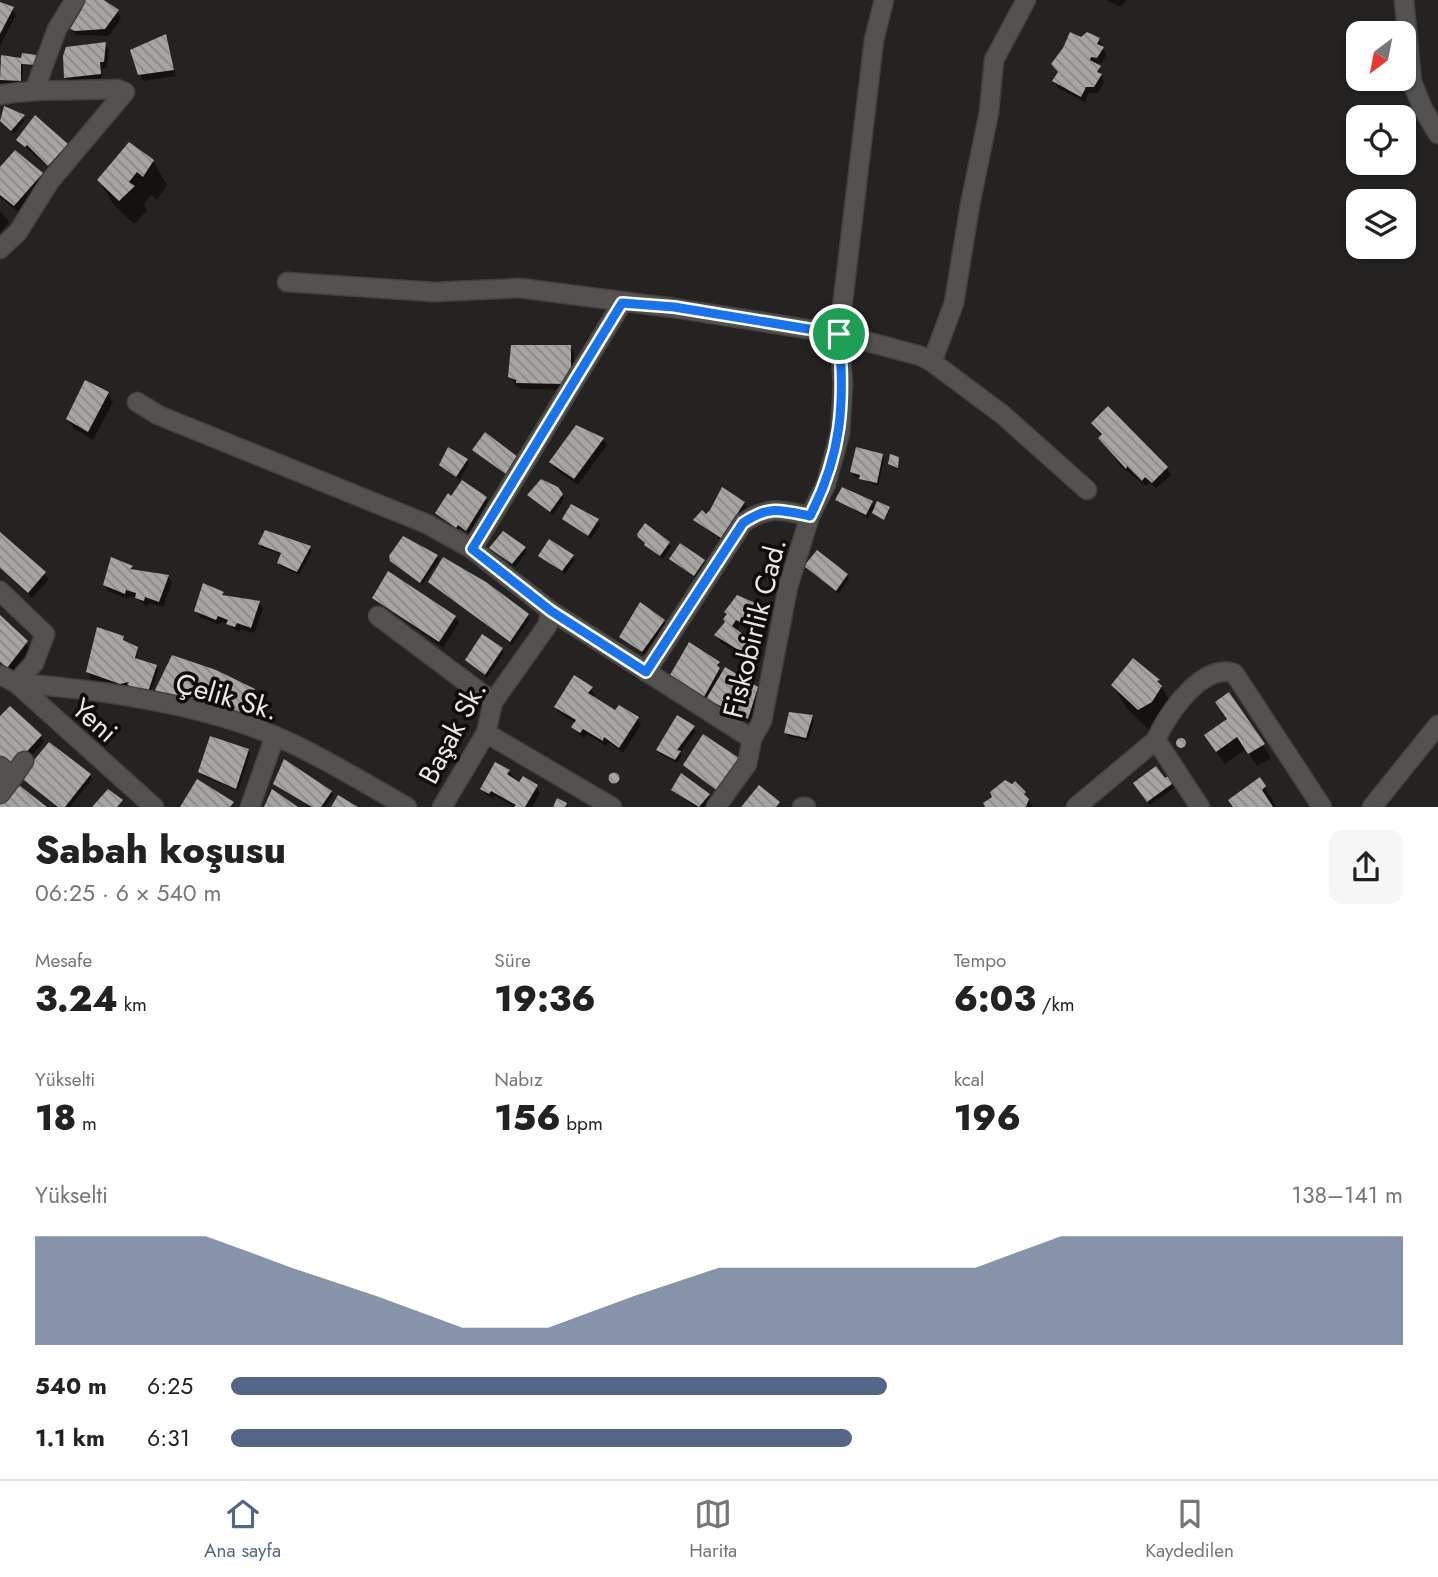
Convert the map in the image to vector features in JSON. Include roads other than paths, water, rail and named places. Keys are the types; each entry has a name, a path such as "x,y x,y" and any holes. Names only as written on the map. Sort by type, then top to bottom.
{"street":[{"path":"34,89 57,29 75,0"},
{"name":"Fiskobirlik Cad.","path":"716,807 747,764 752,739 762,721 788,587 810,516 827,484 840,433 843,384 839,334 874,40 884,0"},
{"path":"932,362 954,303 989,112 994,60 1026,0"},
{"path":"1404,0 1412,82 1423,109 1438,134"},
{"path":"0,95 34,89 51,92 117,89 125,92 50,181 18,232 0,249"},
{"path":"286,282 434,292 520,288 622,303 674,307 839,334 922,356 932,362 1003,415 1087,490"},
{"path":"472,549 622,303"},
{"path":"137,402 158,415 427,524 472,549 551,611 752,739"},
{"path":"646,672 743,523 762,510 781,510 810,516"},
{"path":"0,591 45,634 34,663 6,682"},
{"name":"Başak Sk.","path":"442,807 486,733 493,702 547,626 551,611"},
{"path":"378,616 493,702"},
{"path":"1076,807 1156,740 1171,710 1192,690 1211,674 1223,670 1234,673 1322,807"},
{"name":"Çelik Sk.","path":"6,682 97,690 242,723 275,736 407,807"},
{"name":"Yeni","path":"6,682 154,807"},
{"path":"1372,807 1438,725"},
{"path":"486,733 612,807"},
{"path":"250,807 275,736"},
{"path":"1156,740 1200,807"},
{"path":"0,794 7,771 24,761"}]}
